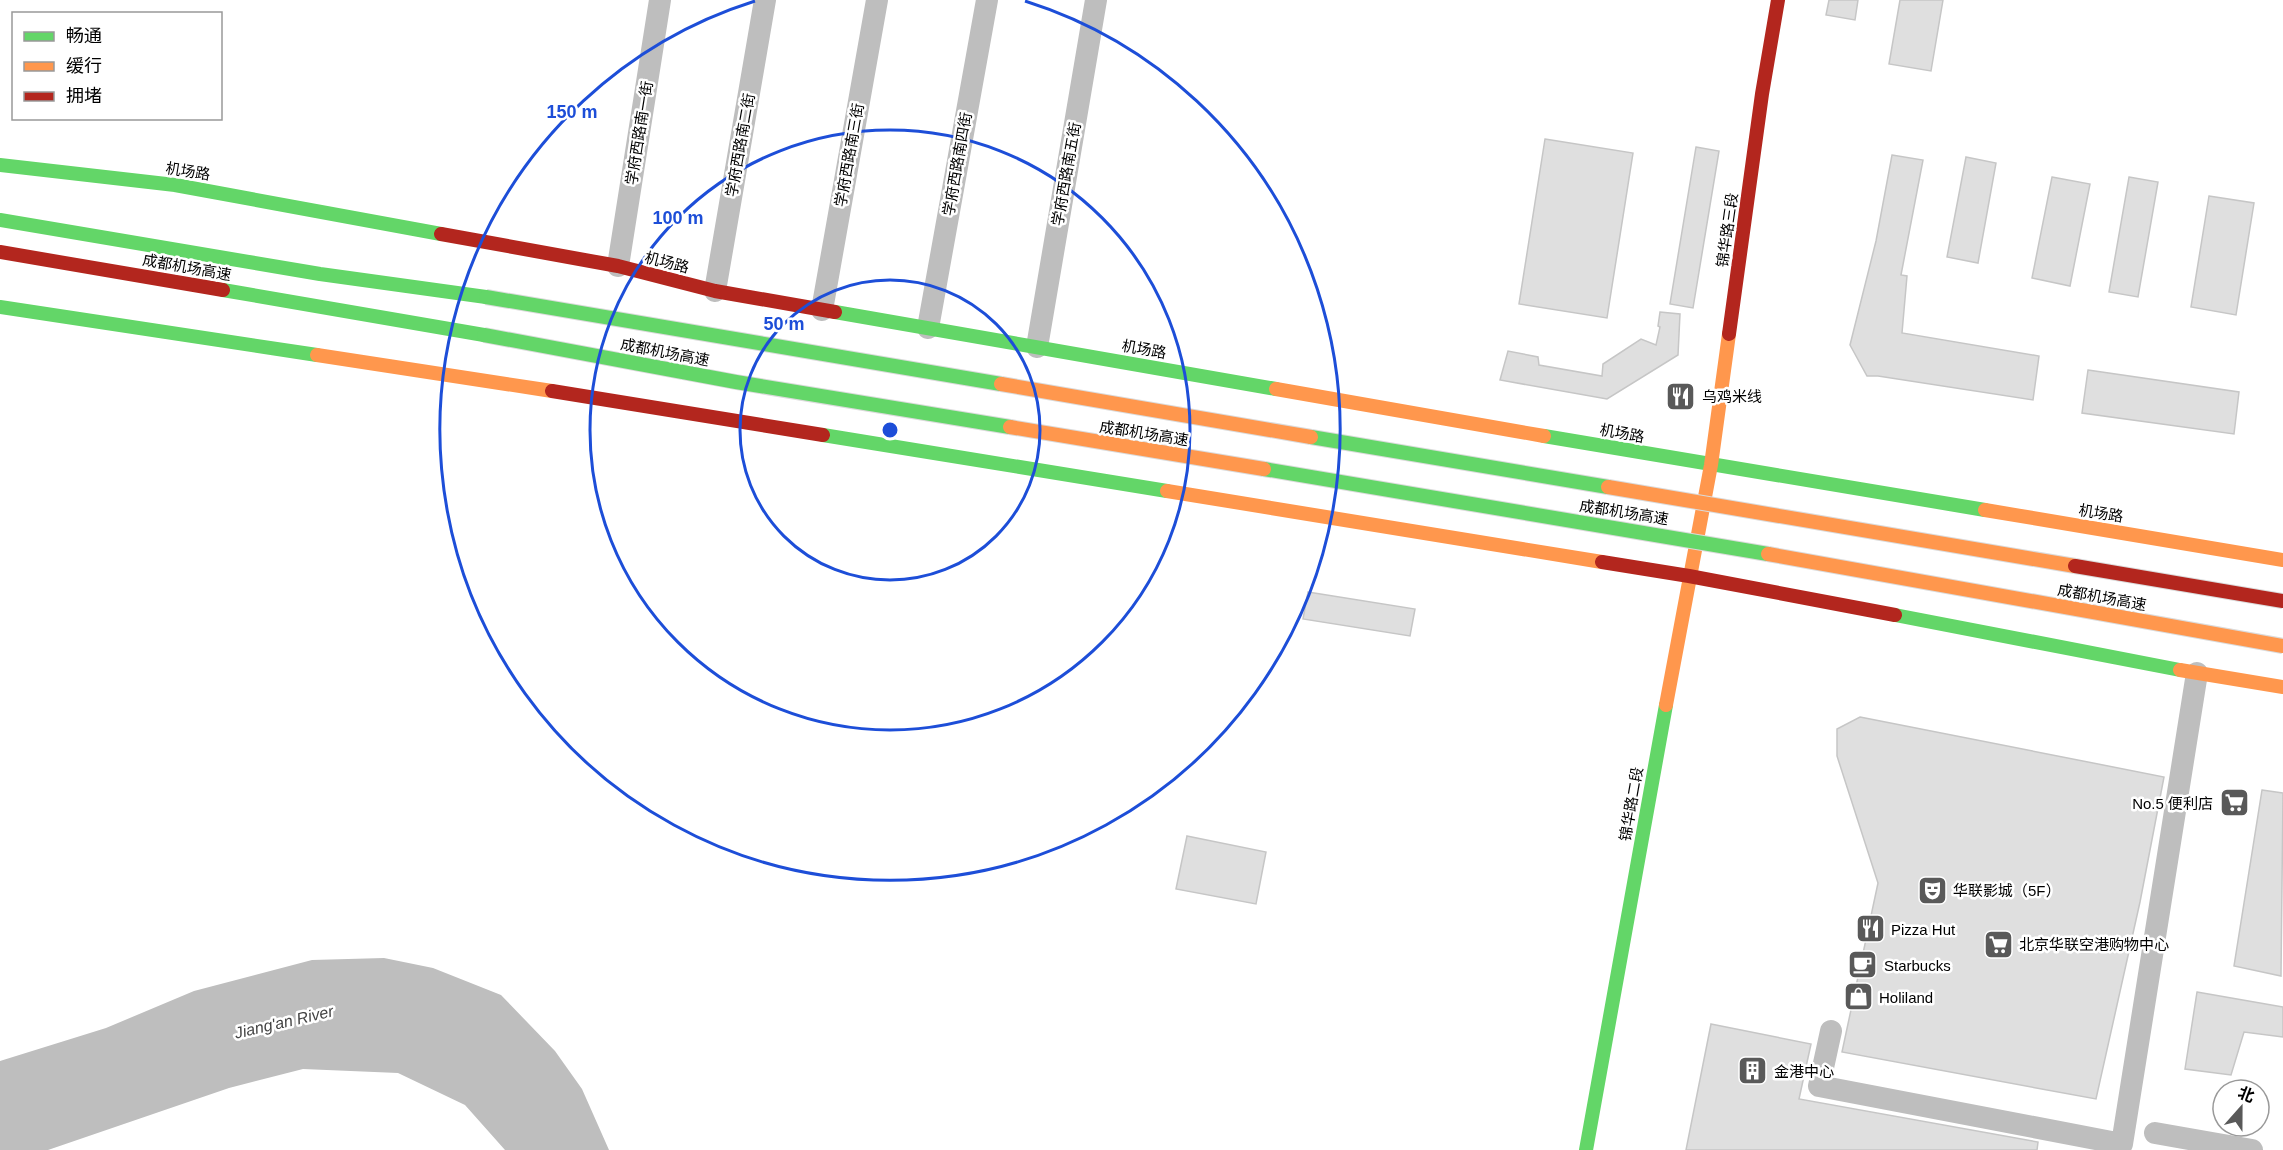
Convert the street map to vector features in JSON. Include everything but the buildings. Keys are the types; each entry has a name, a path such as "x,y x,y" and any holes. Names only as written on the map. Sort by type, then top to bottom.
{"main road":[{"name":"锦华路三段","path":"1712,465 1762,94 1778,0"},
{"name":"机场路","path":"0,165 175,185 618,266 716,291 822,310 1712,465 2283,560"},
{"name":"成都机场高速","path":"0,220 320,274 486,297 2283,601"},
{"name":"成都机场高速","path":"0,252 484,335 736,382 1675,537 2283,646"},
{"path":"0,307 570,394 1689,576 2197,673 2283,687"},
{"name":"锦华路二段","path":"1586,1150 1689,576 1712,465"}],"street":[{"name":"学府西路南一街","path":"618,266 660,0"},
{"name":"学府西路南二街","path":"716,291 765,0"},
{"name":"学府西路南三街","path":"822,310 877,0"},
{"name":"学府西路南四街","path":"928,328 987,0"},
{"name":"学府西路南五街","path":"1037,347 1096,0"},
{"path":"1831,1031 1819,1086 2122,1144 2197,673"},
{"path":"2155,1133 2253,1150"}],"water":[{"name":"Jiang'an River","path":"384,958 433,968 501,995 555,1051 582,1089 609,1150 505,1150 465,1105 398,1073 303,1069 229,1088 48,1150 0,1150 0,1061 106,1028 194,991 312,960"}],"traffic: fast":[{"path":"0,165 175,185 441,234"},
{"path":"0,220 320,274 486,297"},
{"path":"223,290 484,335"},
{"path":"486,297 1001,384"},
{"path":"0,307 317,355"},
{"path":"835,312 1276,389"},
{"path":"484,335 736,382 1010,427"},
{"path":"823,435 1167,491"},
{"path":"1544,436 1985,510"},
{"path":"1311,437 1608,487"},
{"path":"1264,469 1768,554"},
{"path":"1895,615 2180,670"},
{"path":"1586,1150 1666,705"}],"traffic: slow":[{"path":"1666,705 1711,465 1729,334"},
{"path":"317,355 552,391"},
{"path":"1001,384 1311,437"},
{"path":"1276,389 1544,436"},
{"path":"1010,427 1264,469"},
{"path":"1608,487 2075,566"},
{"path":"1167,491 1602,562"},
{"path":"1985,510 2283,560"},
{"path":"1768,554 2283,646"},
{"path":"2180,670 2283,687"}],"traffic: jam":[{"path":"1729,334 1762,94 1778,0"},
{"path":"441,234 618,266 715,291 835,312"},
{"path":"0,252 223,290"},
{"path":"552,391 823,435"},
{"path":"1602,562 1895,615"},
{"path":"2075,566 2283,601"}],"place":[{"name":"乌鸡米线","path":"1681,396"},
{"name":"No.5 便利店","path":"2234,803"},
{"name":"华联影城（5F）","path":"1932,890"},
{"name":"Pizza Hut","path":"1870,929"},
{"name":"北京华联空港购物中心","path":"1998,944"},
{"name":"Starbucks","path":"1863,965"},
{"name":"Holiland","path":"1858,997"},
{"name":"金港中心","path":"1753,1071"}]}
